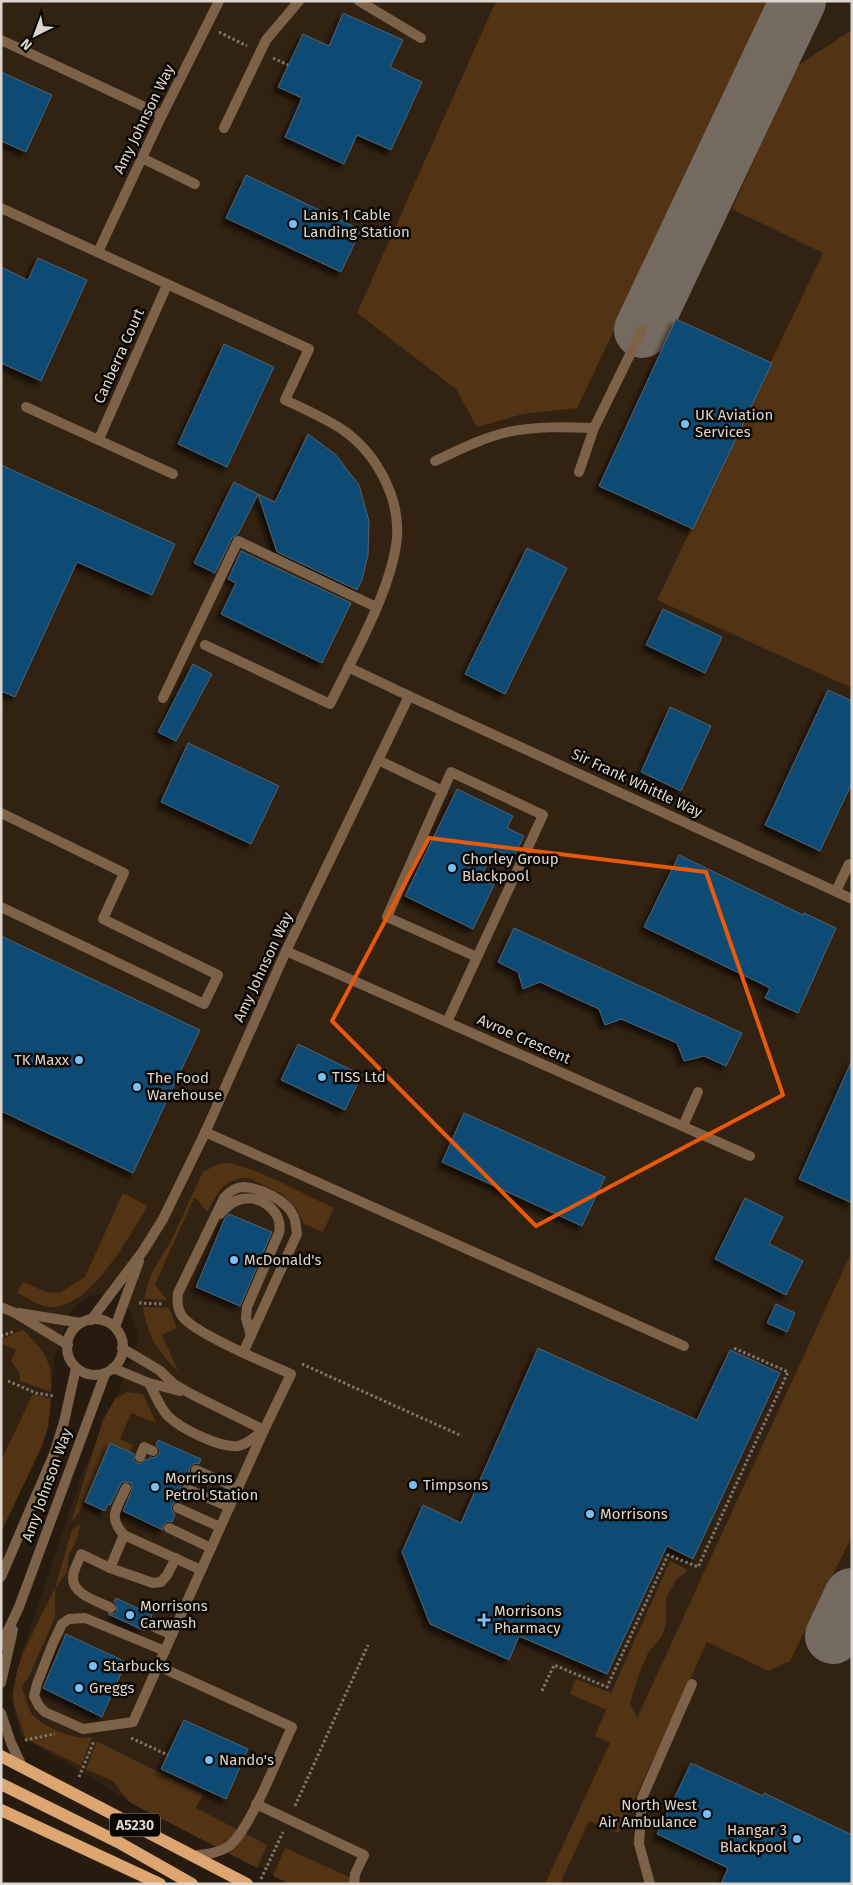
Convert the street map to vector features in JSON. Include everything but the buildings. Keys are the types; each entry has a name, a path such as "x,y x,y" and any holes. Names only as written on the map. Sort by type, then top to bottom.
{"main road":[{"name":"A5230","path":"1,1756 247,1884"},
{"path":"1,1784 118,1842 192,1884"},
{"name":"A5230","path":"1,1810 160,1884"}],"street":[{"name":"Amy Johnson Way","path":"98,252 162,115 219,1"},
{"path":"224,128 266,40 299,1"},
{"path":"359,1 421,38"},
{"path":"1,40 162,115"},
{"path":"142,158 196,184"},
{"path":"1,208 309,349 285,400 344,430 363,447 379,469 390,491 396,515 397,538 392,564 376,608 330,704 205,645"},
{"name":"Canberra Court","path":"98,439 167,285"},
{"path":"579,472 594,428 642,330"},
{"path":"26,407 173,474"},
{"path":"435,461 476,442 509,432 539,428 594,428"},
{"path":"163,698 238,541 376,608"},
{"name":"Sir Frank Whittle Way","path":"348,667 852,899"},
{"name":"Amy Johnson Way","path":"86,1322 144,1251 163,1219 205,1132 286,951 409,696"},
{"path":"378,760 443,791"},
{"path":"447,1022 543,815 451,772 387,917 477,957"},
{"path":"1,813 124,873 103,919 218,976 204,1004 1,907"},
{"path":"836,891 849,864"},
{"name":"Avroe Crescent","path":"286,951 750,1156"},
{"path":"683,1126 698,1092"},
{"path":"205,1132 684,1346"},
{"path":"165,1652 85,1618 69,1619 62,1624 53,1643 34,1696 38,1706 45,1712 83,1729 133,1722 165,1652 229,1507 291,1374 243,1353 191,1325 182,1316 177,1304 178,1293 224,1198 228,1192 242,1187 262,1192 285,1204 294,1215 297,1234 243,1353"},
{"path":"208,1229 227,1206 248,1198 269,1206 280,1218 279,1232 247,1307 246,1318 251,1336"},
{"name":"Amy Johnson Way","path":"116,1327 144,1251"},
{"path":"1,1307 15,1312 68,1344"},
{"path":"15,1312 86,1322 106,1321 116,1327 121,1336 122,1348 120,1358 109,1371"},
{"path":"86,1322 70,1336 68,1344 69,1357 76,1368 89,1374 109,1371 193,1395"},
{"path":"122,1348 159,1370 174,1384 193,1395 264,1430"},
{"name":"Amy Johnson Way","path":"1,1577 54,1454 76,1368"},
{"name":"Amy Johnson Way","path":"1,1645 19,1607 109,1371"},
{"path":"149,1383 167,1415 188,1431 208,1440 236,1446 252,1440 264,1430"},
{"path":"140,1456 144,1447 153,1451"},
{"path":"196,1470 238,1488"},
{"path":"126,1488 113,1517 116,1526 124,1534 201,1570"},
{"path":"188,1488 229,1507"},
{"path":"118,1505 129,1510"},
{"path":"178,1508 220,1527"},
{"path":"168,1528 211,1548"},
{"path":"110,1568 124,1534"},
{"path":"111,1608 80,1593 75,1586 73,1576 81,1554 110,1568 153,1583 161,1582 176,1558"},
{"name":"Amy Johnson Way","path":"1,1683 19,1607"},
{"path":"148,1624 172,1634"},
{"path":"158,1666 292,1727 244,1827 230,1845 214,1854 192,1856"},
{"path":"650,1884 639,1844 642,1798 692,1684"},
{"path":"1,1713 11,1744 22,1766"},
{"path":"256,1804 364,1855 355,1874 354,1884"}],"path":[{"path":"124,1303 177,1304"},
{"path":"542,1691 554,1665 606,1687 668,1555 698,1567 788,1372 734,1348"},
{"path":"297,1362 462,1436"},
{"path":"8,1381 36,1393 69,1398"},
{"path":"259,1884 368,1645"},
{"path":"125,1735 168,1755"},
{"path":"78,1777 96,1736"}],"highlighted area":[{"path":"429,838 706,872 783,1095 536,1226 332,1021"}],"shaded area":[{"path":"1,1 852,1 852,1884 292,1884 136,1805 21,1736 11,1697 20,1658 83,1472 133,1358 138,1337 132,1314 124,1303 143,1253 110,1293 90,1296 77,1305 69,1316 54,1359 49,1419 41,1448 1,1533"},
{"path":"496,1 771,1 577,408 523,414 477,427 456,389 357,313"},
{"path":"852,30 852,688 657,600 823,253 732,209 797,66"},
{"path":"228,1163 267,1176 334,1208 323,1232 304,1224 296,1208 282,1194 249,1178 241,1178 229,1182 218,1193 207,1212 197,1199 194,1198 155,1284 167,1300 144,1299 151,1274 172,1239 203,1172 218,1164"},
{"path":"123,1193 148,1206 119,1252 93,1284 79,1297 64,1305 49,1307 17,1293 23,1282 46,1292 59,1293 85,1277"},
{"path":"852,1251 852,1536 790,1661 769,1671 707,1642 619,1833 589,1821 560,1884 545,1884 610,1743 595,1736 606,1710 570,1694 576,1679 611,1693 670,1561 688,1570 676,1580 666,1598 666,1623 662,1636 648,1653 638,1677 630,1703 637,1718"},
{"path":"143,1307 169,1308 177,1328 162,1335 178,1371 154,1342 147,1326"},
{"path":"23,1330 46,1357 51,1373 51,1392 20,1381 19,1372 11,1361 16,1350 1,1343 1,1339"},
{"path":"127,1392 143,1394 156,1423 131,1413 120,1439 133,1445 130,1452 110,1443 88,1496 71,1522 103,1420 115,1399"},
{"path":"33,1394 51,1399 48,1428 41,1448 1,1532 1,1461"},
{"path":"80,1524 78,1536 69,1555 67,1572 55,1588 72,1530"},
{"path":"55,1588 55,1617 30,1674 22,1687 31,1713 43,1723 69,1735 85,1738 92,1737 81,1766 26,1739 14,1706 13,1693 17,1671 24,1651"},
{"path":"97,1741 203,1794 196,1808 267,1845 257,1868 129,1802 113,1781 86,1769"},
{"path":"285,1848 365,1884 290,1884 273,1876"}],"taxiway":[{"path":"642,330 798,1"},
{"path":"833,1636 852,1596"}],"place":[{"name":"Lanis 1 Cable Landing Station","path":"293,224"},
{"name":"UK Aviation Services","path":"685,424"},
{"name":"Chorley Group Blackpool","path":"452,868"},
{"name":"TK Maxx","path":"79,1060"},
{"name":"TISS Ltd","path":"322,1077"},
{"name":"The Food Warehouse","path":"137,1087"},
{"name":"McDonald's","path":"234,1260"},
{"name":"Timpsons","path":"413,1485"},
{"name":"Morrisons Petrol Station","path":"155,1487"},
{"name":"Morrisons","path":"590,1514"},
{"name":"Morrisons Carwash","path":"130,1615"},
{"name":"Morrisons Pharmacy","path":"484,1620"},
{"name":"Starbucks","path":"93,1666"},
{"name":"Greggs","path":"79,1688"},
{"name":"Nando's","path":"209,1760"},
{"name":"North West Air Ambulance","path":"707,1814"},
{"name":"Hangar 3 Blackpool","path":"797,1839"}]}
